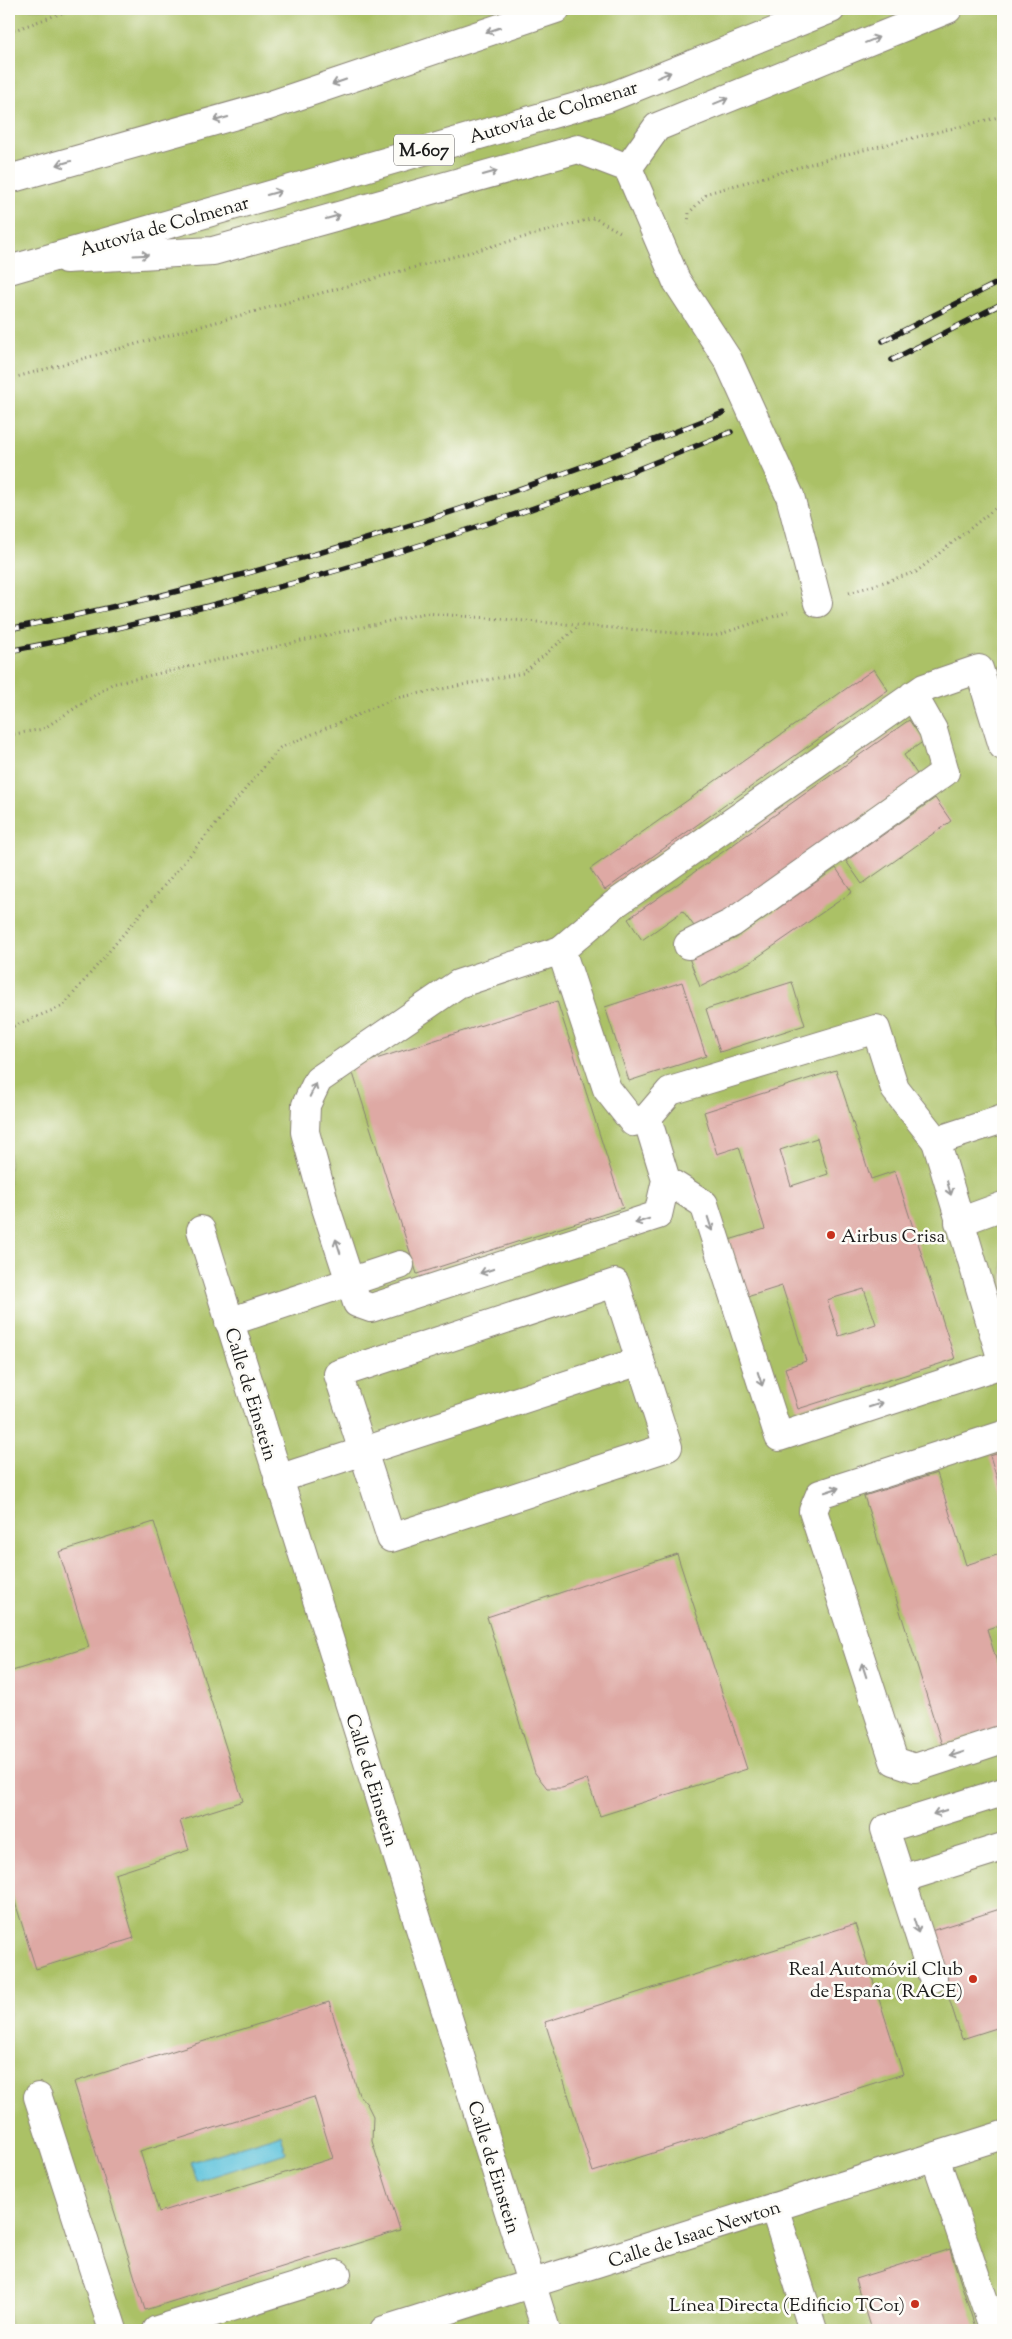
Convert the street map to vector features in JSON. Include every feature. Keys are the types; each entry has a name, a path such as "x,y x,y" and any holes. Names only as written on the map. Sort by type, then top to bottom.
{"main road":[{"path":"9,179 268,106 556,9"},
{"name":"Autovía de Colmenar","path":"9,270 608,98 831,9"},
{"path":"628,168 657,128 948,9"},
{"path":"40,260 213,251 578,148 628,168 676,280 728,360 790,496 818,603"},
{"path":"647,1118 666,1180 658,1215 371,1308 357,1303 305,1132 306,1105 318,1080 458,984 561,950 616,904 924,688 979,669 1003,746"},
{"path":"688,945 732,923 945,772 932,730 913,696"},
{"path":"561,950 607,1089 633,1122 647,1118 670,1091 876,1029 895,1089 936,1141 1003,1364 779,1436 704,1204 666,1180"},
{"path":"936,1141 1003,1118"},
{"path":"959,1222 1003,1206"},
{"name":"Calle de Einstein","path":"200,1230 546,2330"},
{"path":"229,1322 400,1265"},
{"path":"615,1283 668,1447 391,1538 363,1451 338,1374 615,1283"},
{"path":"278,1479 640,1361"},
{"path":"1003,1435 820,1494 813,1511 894,1761 915,1768 1003,1739"},
{"path":"933,1978 885,1829 1003,1792"},
{"path":"901,1879 1003,1847"},
{"path":"38,2097 113,2330"},
{"name":"Calle de Isaac Newton","path":"384,2330 1003,2136"},
{"path":"935,2157 994,2330"},
{"path":"774,2207 813,2330"},
{"path":"157,2330 337,2274"}],"path":[{"path":"9,32 74,9"},
{"path":"9,379 594,218 630,238 660,241 687,238 689,213 708,193 835,157 1003,116"},
{"path":"9,735 43,729 112,684 425,613 579,625 523,673 396,698 280,748 63,1006 9,1028"}],"green space":[{"path":"9,9 1003,9 1003,2330 9,2330"}],"water":[{"path":"281,2134 286,2153 197,2181 191,2162"}],"building":[{"path":"874,669 888,690 605,890 590,869"},
{"path":"909,720 924,741 904,755 919,777 699,933 683,911 642,940 628,919"},
{"path":"935,798 951,821 862,884 846,861"},
{"path":"836,868 852,892 752,961 700,987 689,958 736,938"},
{"path":"682,982 706,1056 629,1081 605,1007"},
{"path":"792,982 805,1025 720,1052 706,1009"},
{"path":"557,1001 623,1208 417,1274 351,1067"},
{"name":"Airbus Crisa","path":"836,1070 871,1179 895,1171 955,1359 798,1409 785,1368 806,1361 782,1286 747,1297 729,1240 765,1229 739,1147 717,1154 704,1112","holes":["817,1138 828,1174 791,1186 780,1150","864,1289 876,1324 839,1336 827,1300"]},
{"path":"1003,1452 1003,1498 990,1456"},
{"path":"937,1473 966,1565 1003,1553 1003,1624 987,1629 1003,1682 1003,1725 942,1745 864,1496"},
{"path":"154,1522 243,1801 180,1821 189,1850 115,1874 134,1938 36,1969 9,1883 9,1672 89,1647 59,1552"},
{"path":"677,1554 747,1769 600,1816 587,1779 562,1788 547,1788 535,1773 487,1617"},
{"name":"Real Automóvil Club de España (RACE)","path":"1003,1908 1003,2026 962,2039 928,1932"},
{"path":"855,1924 903,2074 593,2172 545,2022"},
{"path":"329,2002 359,2095 367,2104 373,2116 372,2141 400,2230 145,2310 74,2082","holes":["314,2097 333,2158 159,2212 140,2151"]},
{"name":"Línea Directa (Edificio TC01)","path":"950,2249 976,2330 871,2330 855,2279"}],"railway":[{"path":"883,341 1003,280"},
{"path":"892,360 1003,303"},
{"path":"9,629 101,610 191,588 371,538 548,479 723,413"},
{"path":"9,651 196,609 382,557 561,498 731,432"}],"place":[{"name":"Airbus Crisa","path":"831,1235"},
{"name":"Real Automóvil Club de España (RACE)","path":"973,1979"},
{"name":"Línea Directa (Edificio TC01)","path":"915,2304"}]}
